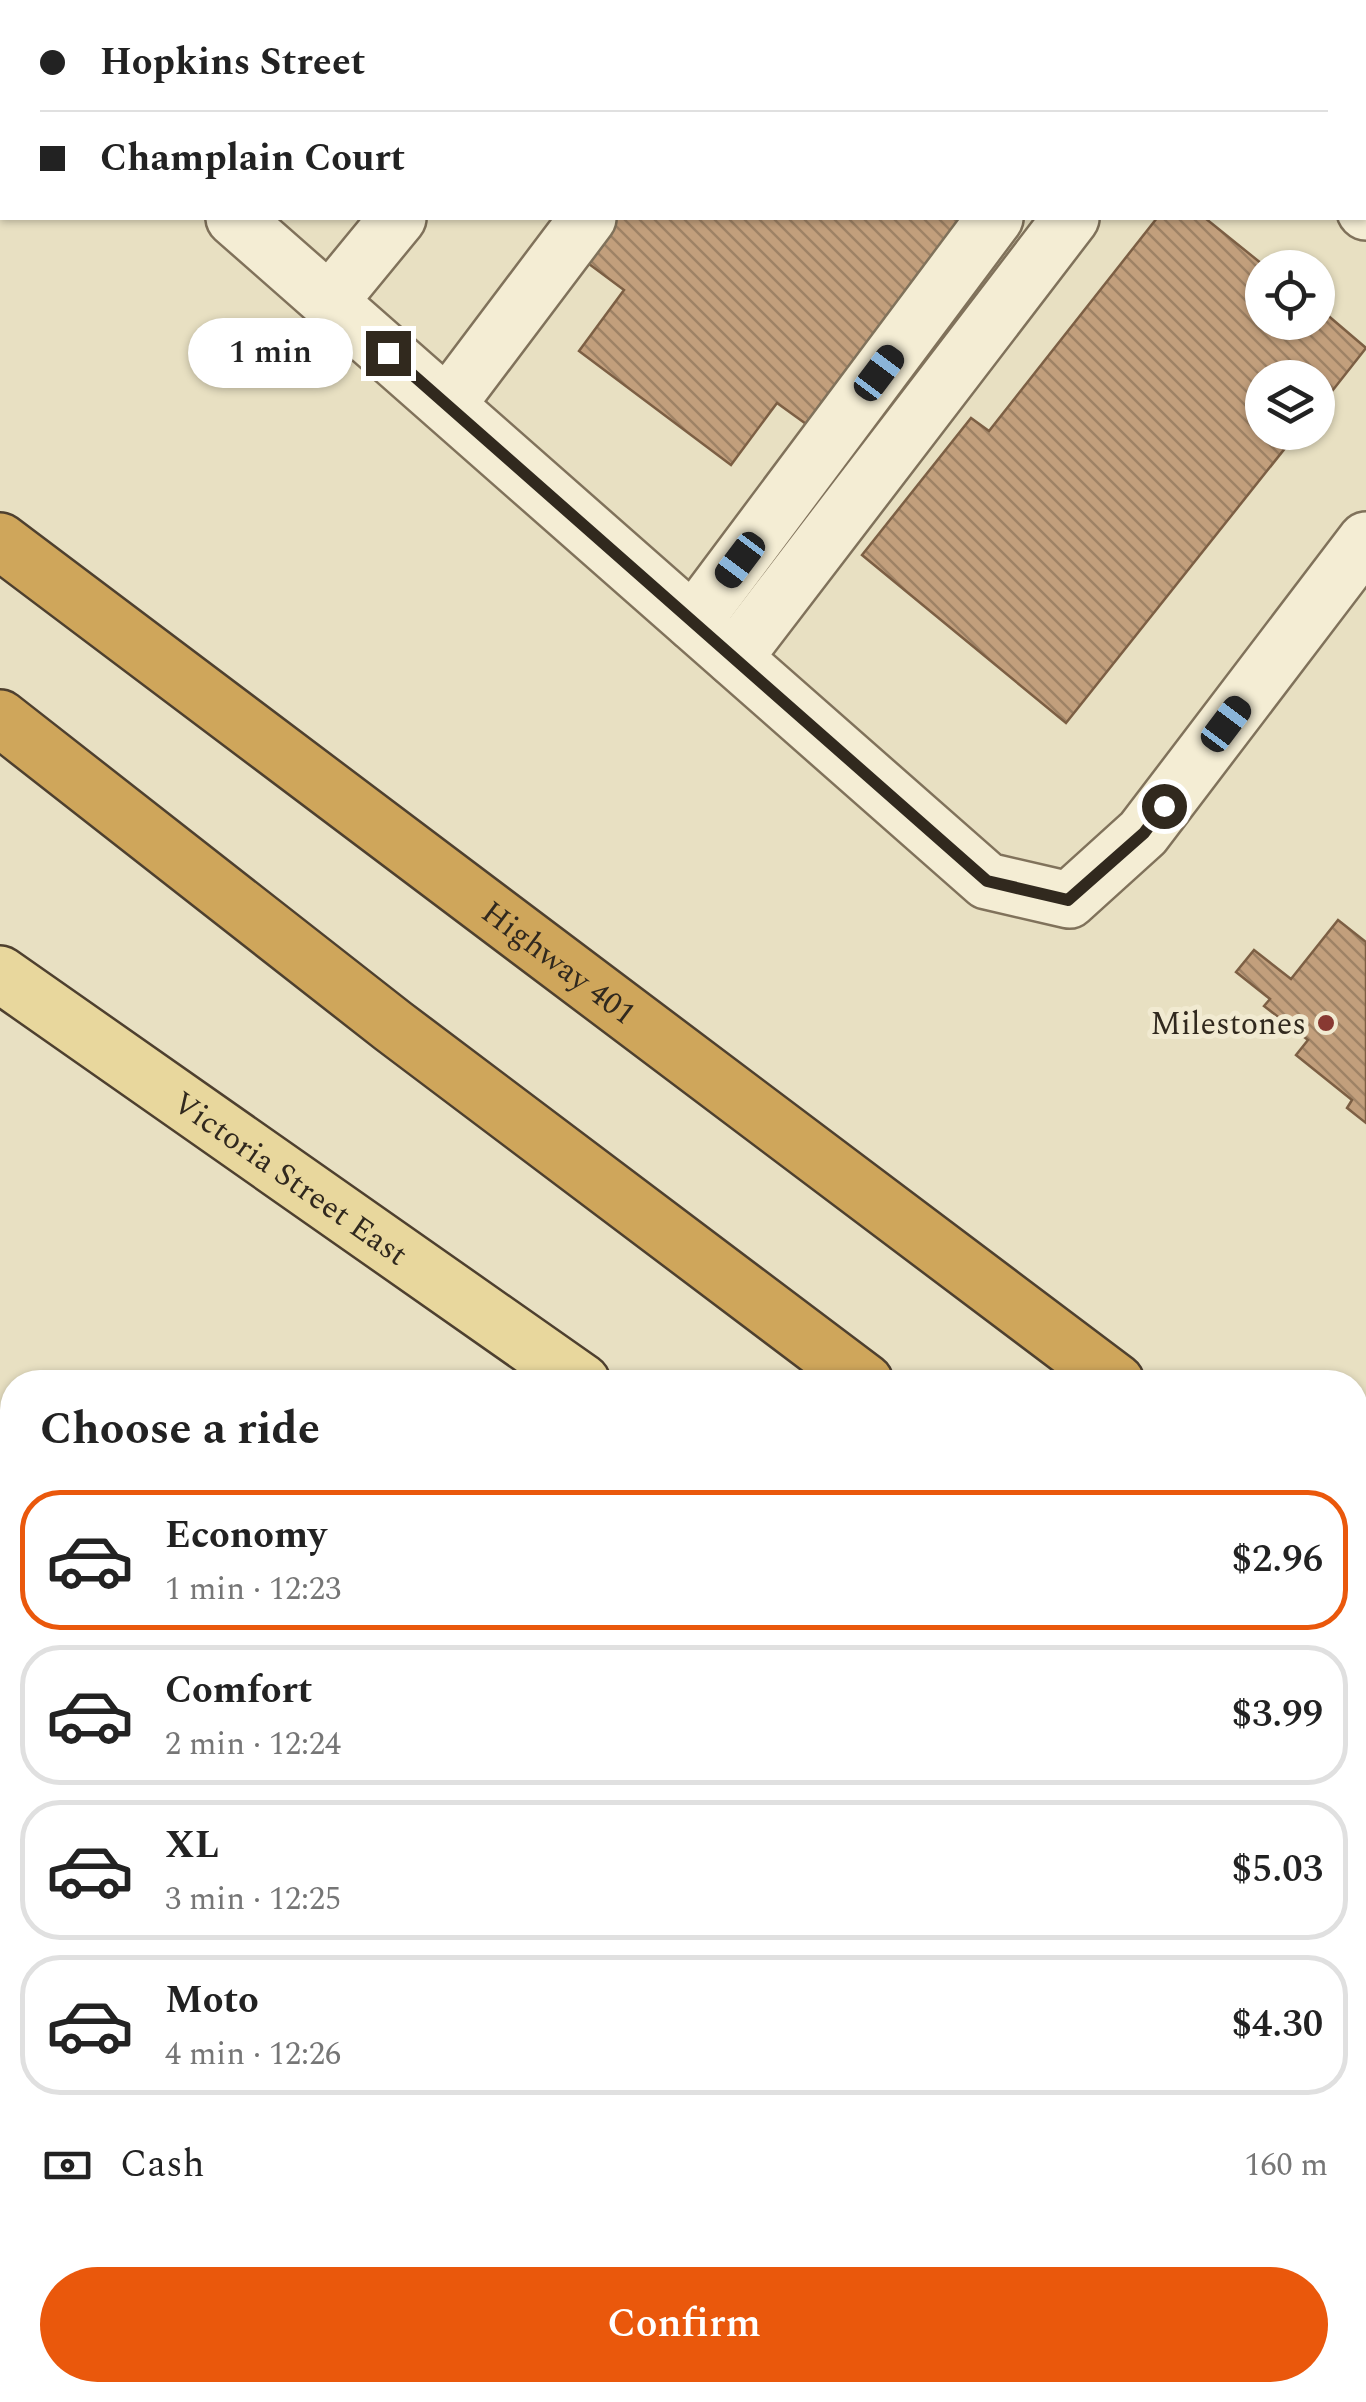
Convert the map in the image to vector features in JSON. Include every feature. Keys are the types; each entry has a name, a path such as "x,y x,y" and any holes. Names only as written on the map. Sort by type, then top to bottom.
{"highway":[{"name":"Highway 401","path":"0,541 1100,1370"},
{"path":"0,718 392,1026 849,1370"}],"main road":[{"name":"Victoria Street East","path":"0,974 565,1370"}],"street":[{"path":"236,220 987,881 1068,900 1144,833 1366,540"},
{"path":"329,302 396,220"},
{"path":"448,405 587,220"},
{"path":"693,622 994,220"},
{"path":"734,658 1070,220"}],"building":[{"path":"616,220 980,220 820,434 777,403 731,465 579,351 624,290 585,261"},
{"path":"1155,220 1207,220 1245,250 1245,340 1335,340 1335,322 1366,348 1335,387 1335,360 1245,360 1245,450 1284,450 1066,723 862,555 971,418 989,431"},
{"name":"Milestones","path":"1338,920 1366,942 1366,1123 1347,1108 1352,1100 1296,1055 1308,1040 1264,1006 1270,999 1236,972 1254,950 1291,979"}],"place":[{"name":"Milestones","path":"1326,1023"}],"route":[{"path":"388,353 987,881 1068,900 1144,833 1164,806"}]}
